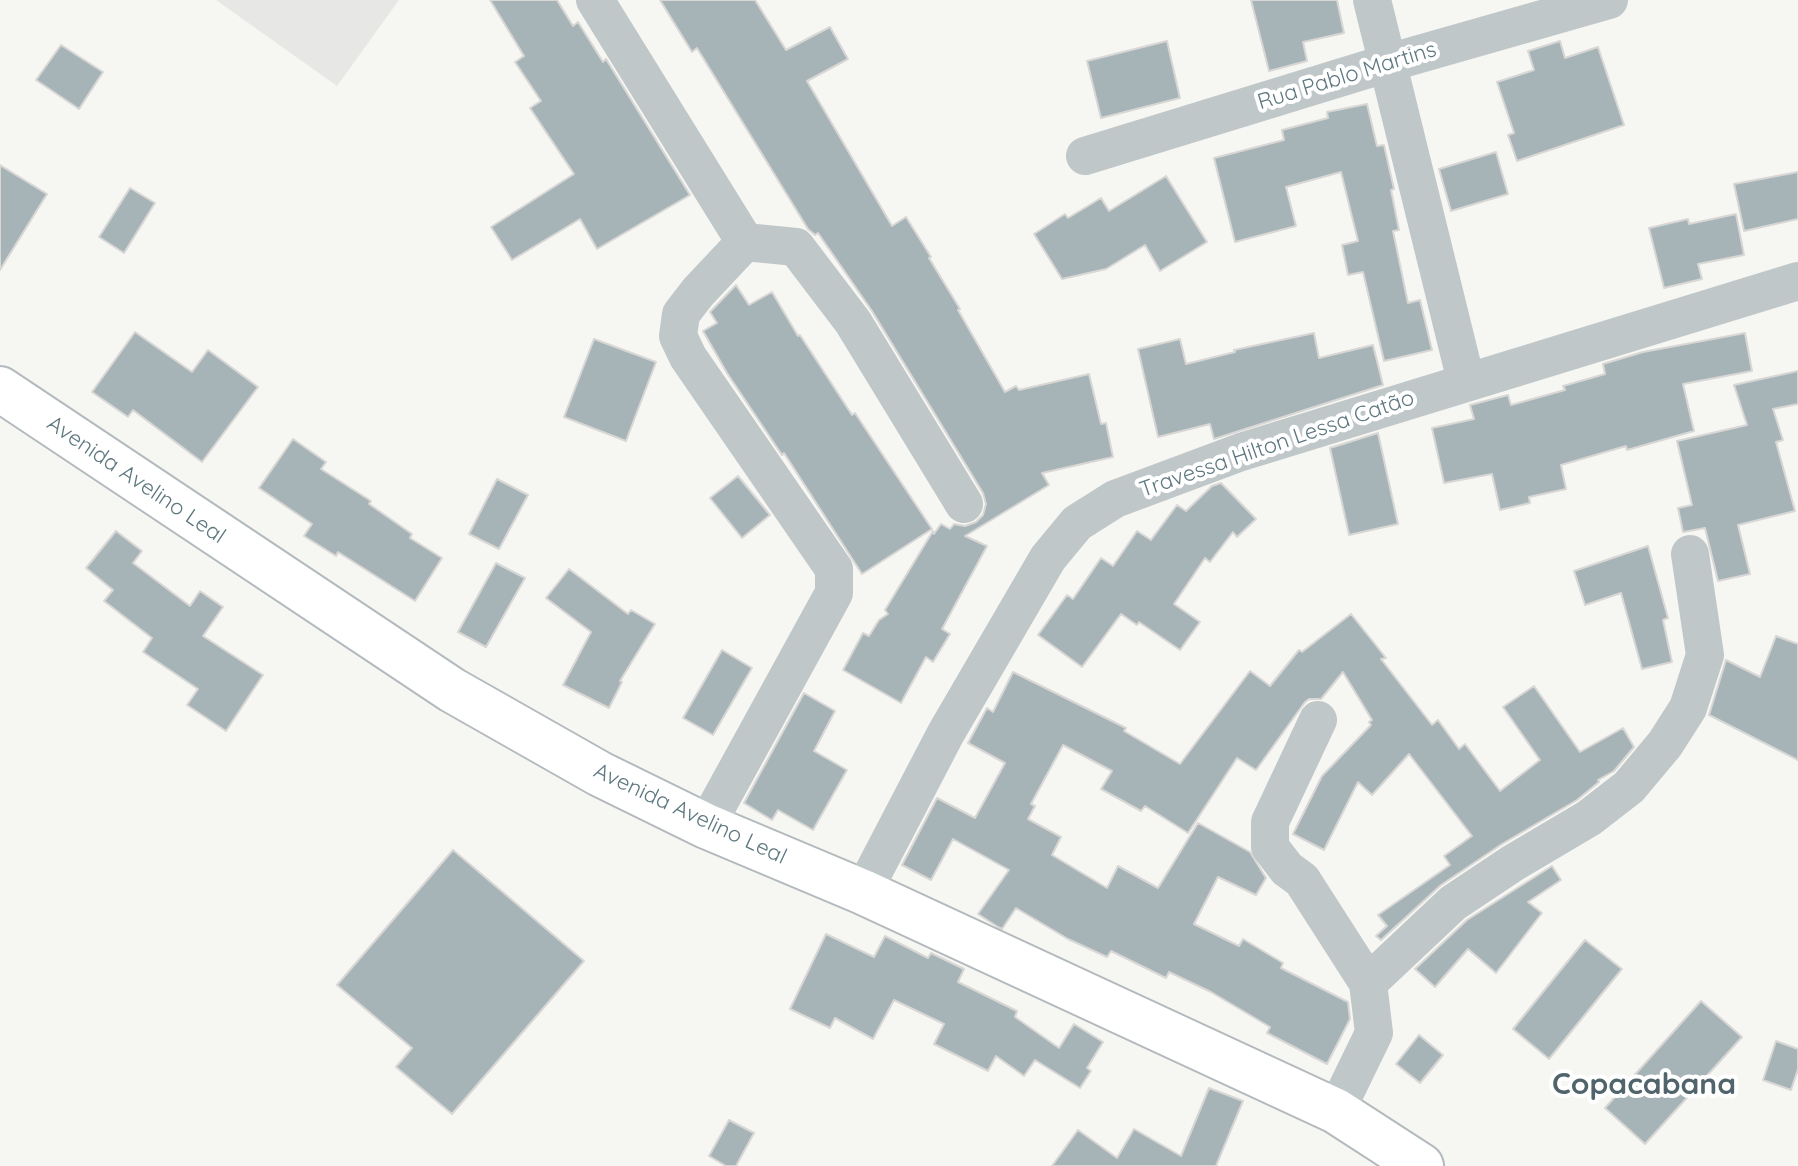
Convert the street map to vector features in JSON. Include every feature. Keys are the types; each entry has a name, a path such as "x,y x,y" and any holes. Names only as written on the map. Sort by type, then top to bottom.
{"main road":[{"name":"Avenida Avelino Leal","path":"0,389 452,690 600,774 706,826 863,892 1336,1111 1421,1166"}],"street":[{"path":"595,0 745,242"},
{"path":"1372,0 1466,381"},
{"name":"Rua Pablo Martins","path":"1085,156 1388,63 1609,0"},
{"path":"745,242 796,247 853,322 964,504"},
{"path":"706,826 834,593 834,569 688,357 678,336 681,314 745,242"},
{"name":"Travessa Hilton Lessa Catão","path":"863,892 946,733 1048,558 1077,523 1115,499 1241,452 1798,281"},
{"path":"1368,983 1453,903 1589,818 1629,787 1665,744 1688,708 1705,655 1690,554"},
{"path":"1318,720 1270,822 1270,847 1287,869 1302,880 1368,983 1374,1033 1336,1111"}],"shaded area":[{"path":"216,0 399,0 337,86"}],"building":[{"path":"490,0 557,0 573,26 578,22 603,62 606,59 690,195 597,249 580,219 512,260 491,227 574,174 530,108 541,101 515,62 524,56"},
{"path":"660,0 755,0 786,50 830,27 848,59 807,81 892,226 906,217 1005,392 1016,386 1019,390 1089,374 1101,424 1106,423 1113,457 1042,473 1049,485 965,536 987,546 942,629 950,634 933,662 926,657 901,703 843,670 863,633 869,636 879,620 888,614 885,610 933,531 934,534 941,524 950,529 954,524 965,526 976,522 983,515 986,504 983,493 872,311 818,233 815,235 808,229 697,48 692,52"},
{"path":"1251,0 1337,0 1344,33 1303,42 1307,61 1269,71"},
{"path":"1167,41 1180,98 1101,118 1087,61"},
{"path":"1560,41 1565,58 1598,47 1624,125 1517,161 1508,135 1514,133 1497,82 1534,70 1528,51"},
{"path":"61,45 103,72 79,109 36,80"},
{"path":"1367,104 1377,146 1384,145 1394,189 1391,190 1399,230 1393,231 1408,303 1420,300 1432,350 1384,361 1363,272 1348,275 1342,245 1358,241 1341,172 1286,187 1296,226 1235,242 1214,158 1284,140 1282,130 1328,118 1327,112"},
{"path":"1496,152 1508,194 1451,211 1439,169"},
{"path":"0,165 47,194 0,270"},
{"path":"1798,172 1798,219 1744,231 1734,184"},
{"path":"1166,176 1207,242 1160,271 1145,245 1106,269 1062,279 1034,234 1065,214 1068,218 1101,198 1109,211"},
{"path":"130,188 155,203 124,253 99,237"},
{"path":"1736,214 1744,255 1698,264 1702,279 1664,288 1649,228 1688,219 1689,224"},
{"path":"736,285 749,305 772,292 798,336 852,415 855,413 932,529 862,574 784,453 782,455 727,373 703,331 717,323 710,312"},
{"path":"135,332 192,372 208,350 258,387 202,462 133,410 128,417 92,392"},
{"path":"1314,333 1319,358 1373,345 1383,385 1214,439 1210,424 1158,437 1138,349 1180,339 1186,364"},
{"path":"1745,333 1752,371 1683,384 1694,431 1561,465 1566,489 1529,497 1530,503 1500,510 1492,474 1444,483 1432,428 1474,419 1470,405 1508,395 1511,405 1565,390 1563,386 1605,374 1603,364 1643,352"},
{"path":"594,339 656,362 626,441 564,417"},
{"path":"1798,371 1798,404 1773,409 1783,440 1776,442 1795,511 1738,525 1750,574 1718,581 1705,528 1683,532 1678,508 1692,505 1677,441 1747,425 1734,385"},
{"path":"1378,433 1398,524 1349,535 1330,448"},
{"path":"293,439 326,462 321,469 371,501 369,504 412,534 410,538 442,558 415,601 338,552 336,556 304,536 312,524 259,488"},
{"path":"738,476 770,515 742,538 710,498"},
{"path":"497,479 528,495 499,549 469,534"},
{"path":"1221,483 1256,519 1237,537 1233,532 1210,562 1205,558 1174,604 1200,622 1180,650 1139,622 1137,625 1121,614 1082,667 1038,635 1067,595 1073,599 1101,558 1113,566 1137,531 1151,540 1177,505 1186,511 1212,486"},
{"path":"116,531 142,551 133,563 190,606 200,591 223,607 203,636 263,675 226,731 187,705 198,689 143,652 152,638 104,601 113,590 86,568"},
{"path":"1648,546 1668,618 1663,620 1672,662 1642,669 1621,593 1585,605 1574,571"},
{"path":"496,563 525,578 486,647 458,632"},
{"path":"569,569 628,614 631,610 655,624 620,681 609,708 563,685 591,632 546,598"},
{"path":"1351,614 1432,725 1438,720 1459,749 1465,744 1500,791 1540,760 1503,707 1534,686 1580,752 1623,728 1634,747 1614,771 1598,780 1577,800 1502,844 1441,885 1381,940 1376,936 1387,926 1378,915 1450,865 1444,856 1472,836 1409,754 1372,795 1358,782 1324,850 1293,834 1322,776 1371,725 1369,722 1372,720 1343,672 1321,699 1305,702 1256,770 1237,758 1188,833 1145,806 1141,811 1101,789 1112,771 1063,745 1031,804 1035,806 1028,819 1061,837 1052,855 1107,888 1118,866 1158,888 1198,823 1250,852 1266,878 1256,895 1218,877 1194,924 1239,946 1243,939 1283,963 1281,968 1348,1002 1350,1019 1327,1064 1267,1033 1270,1027 1211,992 1169,972 1166,978 1111,951 1107,957 1068,939 1016,908 1002,929 998,927 978,914 1009,870 953,839 931,880 902,865 937,798 975,818 1005,763 968,743 987,708 993,712 1013,672 1126,728 1124,731 1180,764 1250,671 1270,686 1299,650 1302,652"},
{"path":"1776,636 1798,644 1798,760 1709,715 1726,660 1760,677"},
{"path":"722,650 752,668 713,735 683,718"},
{"path":"804,693 835,711 814,751 847,770 813,830 778,810 772,820 744,803"},
{"path":"453,850 584,961 452,1114 396,1067 412,1048 337,985"},
{"path":"1552,866 1561,880 1528,902 1542,913 1496,973 1468,949 1435,987 1415,969 1467,920"},
{"path":"826,934 874,957 885,936 928,958 931,953 964,969 958,982 1017,1011 1015,1017 1059,1048 1074,1024 1103,1042 1087,1068 1091,1071 1080,1088 1035,1060 1024,1076 996,1056 988,1071 934,1044 944,1024 894,1000 873,1039 835,1018 830,1028 790,1009"},
{"path":"1585,940 1622,969 1549,1059 1513,1029"},
{"path":"1701,1001 1742,1037 1645,1144 1605,1108"},
{"path":"1419,1035 1443,1055 1420,1083 1396,1064"},
{"path":"1776,1041 1798,1049 1798,1069 1791,1090 1763,1080"},
{"path":"1209,1088 1243,1101 1216,1166 1052,1166 1078,1130 1117,1158 1134,1129 1181,1156"},
{"path":"729,1120 754,1133 736,1166 726,1166 709,1156"}],"district":[{"name":"Copacabana","path":"1644,1085"}]}
